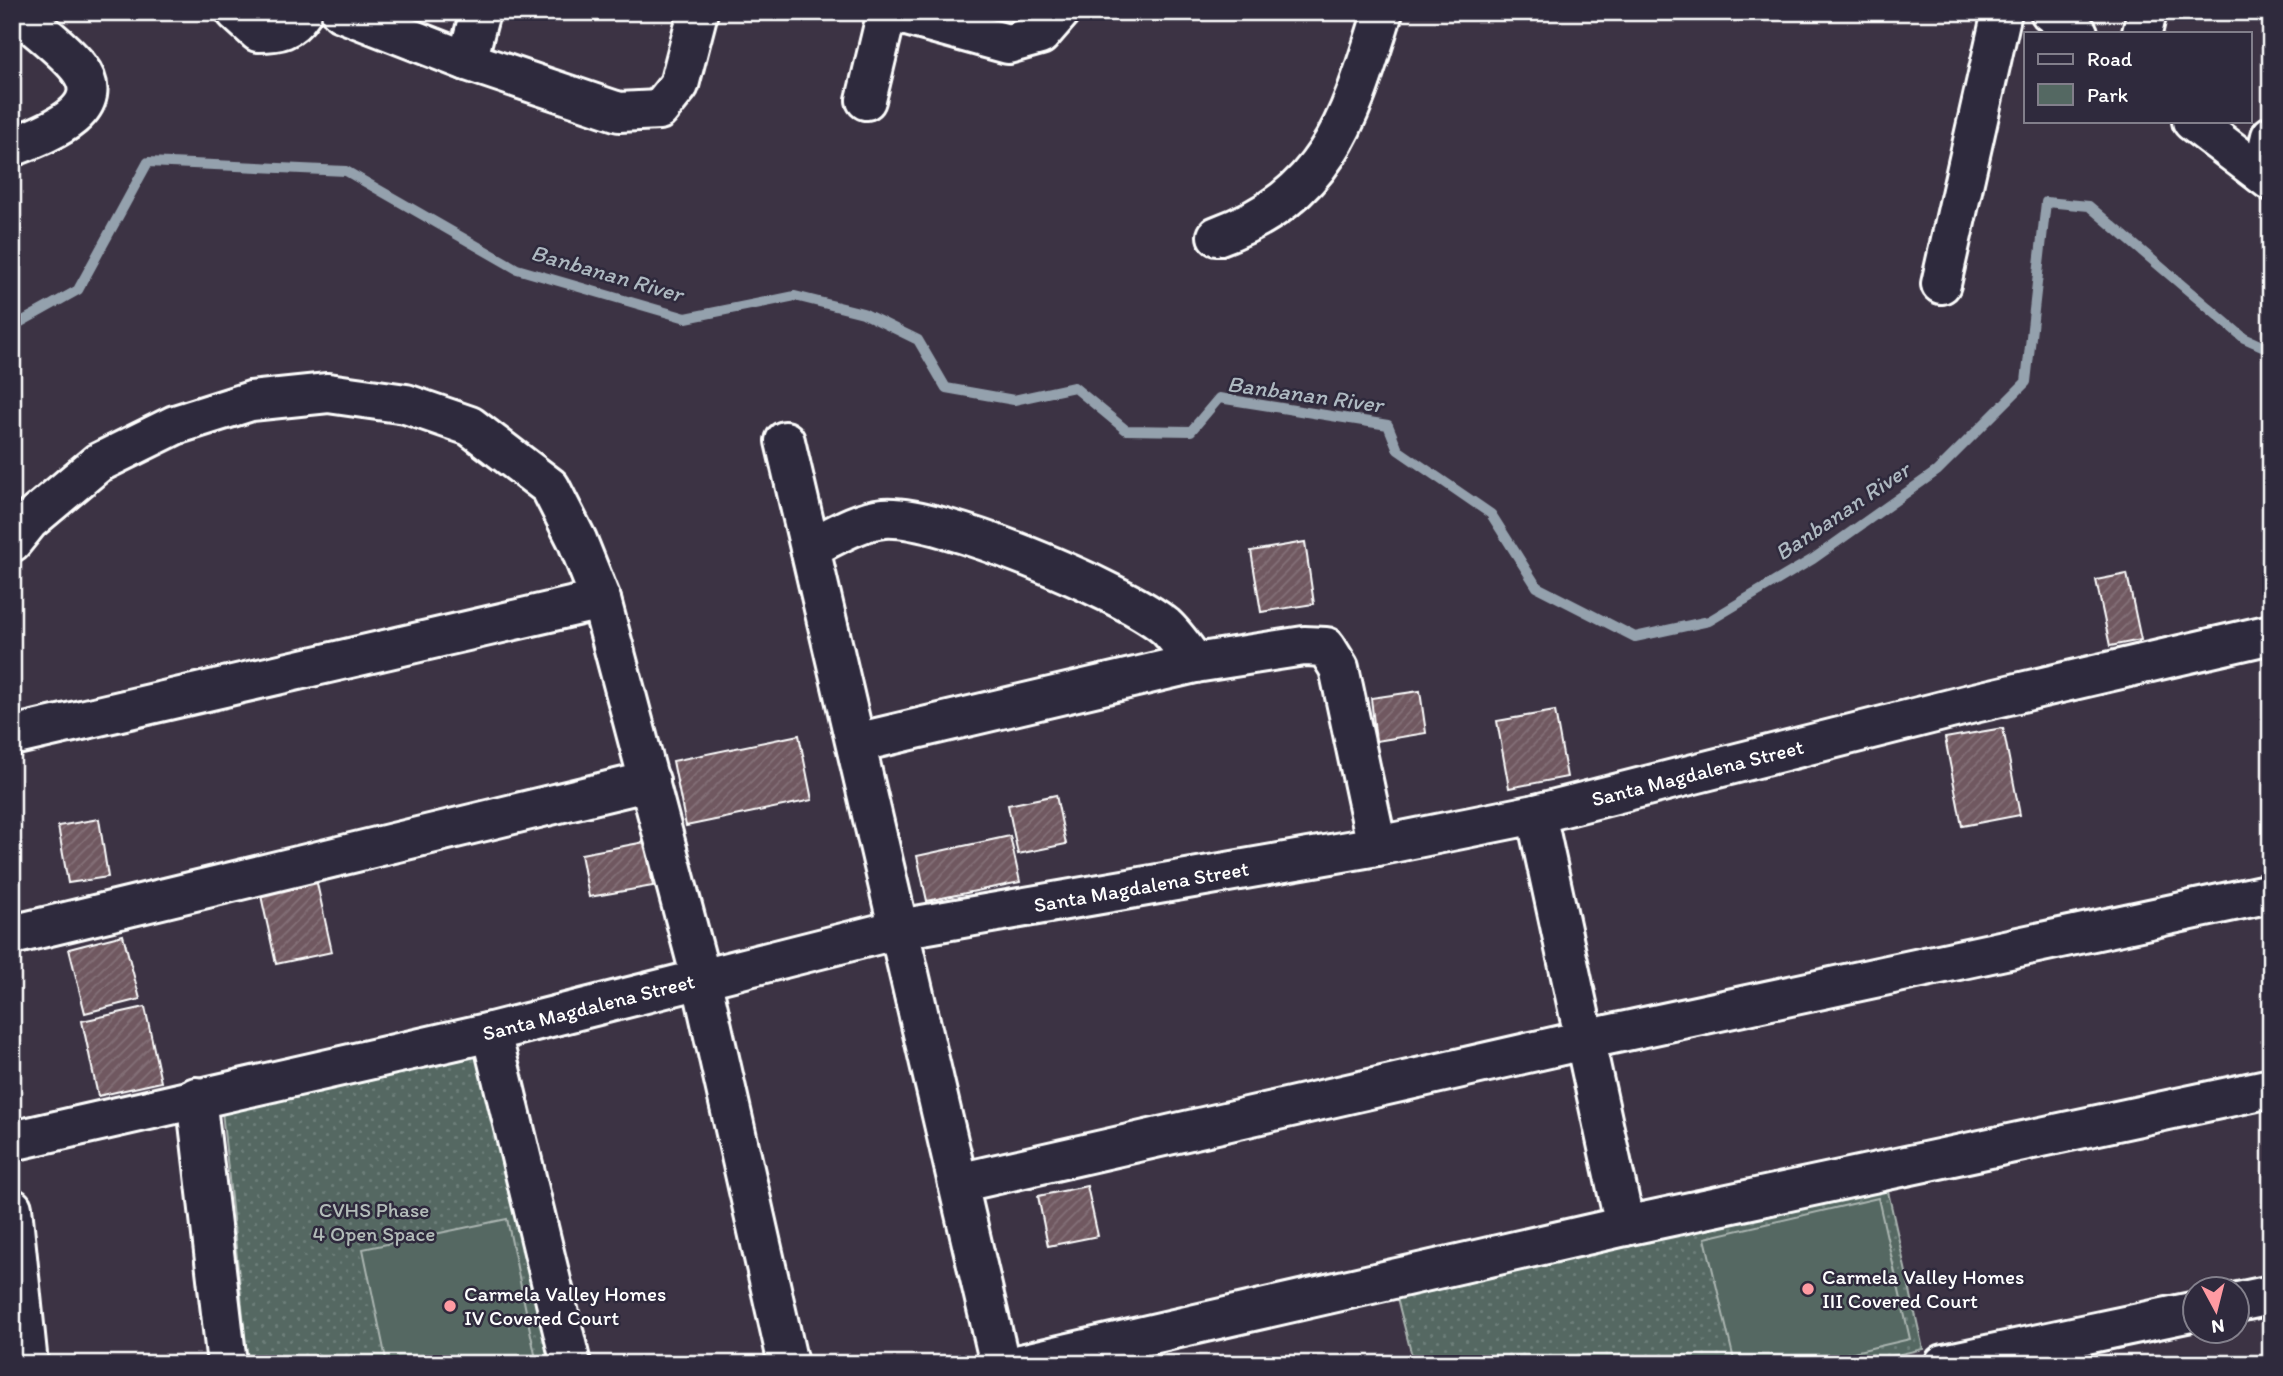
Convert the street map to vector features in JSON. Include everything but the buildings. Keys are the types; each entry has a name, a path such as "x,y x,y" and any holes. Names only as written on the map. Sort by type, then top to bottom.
{"street":[{"path":"12,147 53,131 81,111 87,91 80,68 18,12"},
{"path":"236,12 258,32 278,32 286,29 294,25 302,12"},
{"path":"341,12 467,61 619,112 659,110 680,85 698,12"},
{"path":"467,61 480,12"},
{"path":"866,100 889,12 1008,44 1040,35 1060,12"},
{"path":"1217,236 1247,225 1282,202 1304,183 1321,161 1341,132 1356,99 1383,12"},
{"path":"1941,284 2002,12"},
{"path":"2050,12 2077,32"},
{"path":"2142,32 2147,12"},
{"path":"2193,122 2266,177"},
{"path":"2266,177 2271,136"},
{"path":"12,541 29,521 97,463 175,425 251,401 328,393 406,404 470,426 550,487 577,540 601,600 701,978 789,1364"},
{"path":"785,441 1000,1364"},
{"path":"810,548 881,519 914,519 950,529 1100,589 1138,608 1166,627 1195,663"},
{"path":"12,736 601,600"},
{"name":"Santa Magdalena Street","path":"12,1141 491,1032 899,929 1377,846 1536,814 1970,704 2271,634"},
{"path":"856,743 1195,663 1304,646 1326,647 1339,668 1377,846"},
{"path":"12,935 650,781"},
{"path":"1536,814 1625,1226"},
{"path":"958,1183 1584,1040 2271,893"},
{"path":"491,1032 571,1364"},
{"path":"1021,1364 1625,1226 2271,1088"},
{"path":"196,1097 227,1364"},
{"path":"12,1208 29,1364"},
{"path":"2252,1299 2271,1296"},
{"path":"1944,1364 2182,1314"}],"green space":[{"name":"CVHS Phase 4 Open Space","path":"479,1052 550,1364 248,1364 222,1111"},
{"path":"1887,1187 1923,1349 1857,1364 1414,1364 1397,1298"},
{"name":"Carmela Valley Homes III Covered Court","path":"1878,1198 1910,1339 1802,1364 1735,1364 1705,1238"},
{"name":"Carmela Valley Homes IV Covered Court","path":"507,1219 537,1364 387,1364 363,1249"}],"waterway":[{"name":"Banbanan River","path":"12,327 78,290 148,162 346,171 517,269 686,318 795,296 863,313 918,340 946,388 1014,400 1074,387 1126,430 1191,431 1219,398 1388,425 1398,450 1491,514 1537,587 1635,637 1709,621 1813,559 1937,471 2026,382 2046,202 2089,206 2244,338 2271,350"}],"place":[{"name":"Carmela Valley Homes III Covered Court","path":"1808,1289"},
{"name":"Carmela Valley Homes IV Covered Court","path":"450,1306"}]}
